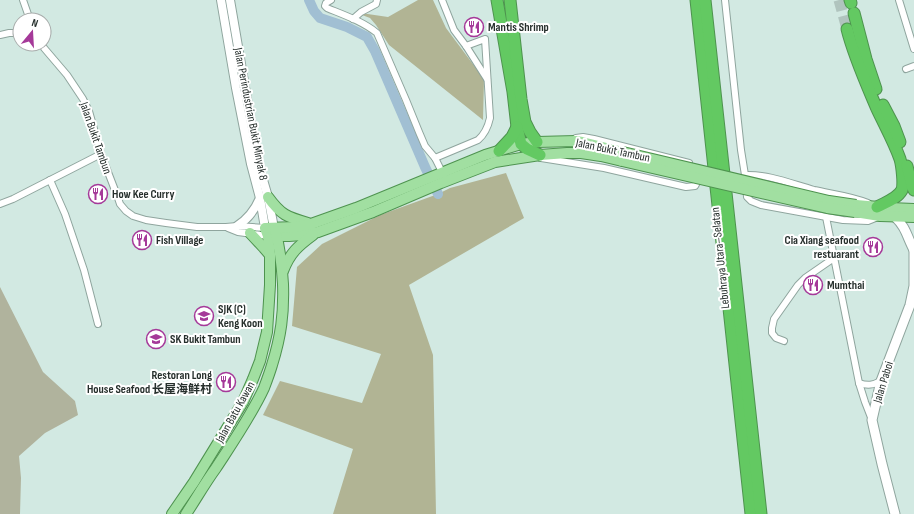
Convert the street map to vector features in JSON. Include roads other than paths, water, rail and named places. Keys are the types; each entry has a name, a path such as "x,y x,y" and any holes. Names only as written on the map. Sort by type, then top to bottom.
{"highway":[{"path":"497,0 521,144 534,156"},
{"path":"510,0 525,122 537,142"},
{"name":"Lebuhraya Utara–Selatan","path":"696,0 751,514"},
{"name":"Lebuhraya Utara–Selatan","path":"706,0 761,514"},
{"path":"852,5 866,59 883,104 894,126 906,159 914,190"},
{"path":"847,29 859,68 900,161 903,186 899,194 878,211"},
{"path":"499,151 512,137 517,127"}],"main road":[{"name":"Jalan Bukit Tambun","path":"442,178 485,155 521,144 558,141 582,142 623,156 856,208 878,211 914,209"},
{"name":"Jalan Bukit Tambun","path":"271,232 311,224 442,178 495,162 534,156 581,153 601,156 623,156"},
{"name":"Jalan Bukit Tambun","path":"271,232 302,236 318,232 373,212 424,185"},
{"path":"264,198 283,214 295,220 311,224"},
{"name":"Jalan Bukit Tambun","path":"878,211 895,217 914,217"},
{"name":"Jalan Paboi","path":"895,217 904,227 914,250 914,286 910,305 881,381 872,420 895,514"},
{"name":"Jalan Batu Kawan","path":"172,514 194,482 240,408 260,361 267,332 271,232"},
{"name":"Jalan Batu Kawan","path":"186,514 245,424 255,406 265,386 277,348 282,325 282,275 280,256 271,232"},
{"path":"282,275 286,262 292,253 300,244 318,232"},
{"path":"250,233 270,255"}],"street":[{"path":"23,0 27,12"},
{"name":"Jalan Perindustrian Bukit Minyak 8","path":"221,0 251,164 264,198"},
{"name":"Jalan Perindustrian Bukit Minyak 8","path":"230,0 271,232"},
{"path":"331,0 326,3 325,6 327,8 368,26 377,33 425,146 435,158 442,178"},
{"path":"353,19 361,12 376,4 377,0"},
{"path":"442,0 454,30 488,80"},
{"path":"725,0 747,197 751,201 761,204 843,220 868,221 878,211 859,199 816,190 759,175 745,175"},
{"path":"899,0 914,50"},
{"path":"0,34 12,33"},
{"path":"435,158 478,140 483,136 488,126 490,118 485,39 466,46"},
{"name":"Jalan Bukit Tambun","path":"48,52 76,88 89,111 102,154 120,204 126,211 133,216 170,224 197,227 237,226 271,232"},
{"path":"906,69 914,66"},
{"path":"534,156 604,168 686,187 695,186 700,179 701,171 694,164 584,137 558,141"},
{"path":"0,204 102,154"},
{"path":"50,180 65,214 82,263 98,324"},
{"path":"237,226 247,219 264,198"},
{"path":"826,217 859,383 872,420"},
{"name":"Jalan Bukit Tambun","path":"226,227 238,232 271,232"},
{"path":"784,341 776,338 772,333 774,319 790,295 805,278 834,258"},
{"path":"859,383 868,386 874,385 881,381"}],"waterway":[{"path":"309,0 314,11 320,18 347,27 367,37 375,51 438,194"}],"tunnel":[{"path":"839,0 847,29"}],"place":[{"name":"Mantis Shrimp","path":"474,27"},
{"name":"How Kee Curry","path":"98,194"},
{"name":"Fish Village","path":"142,240"},
{"name":"Cia Xiang seafood restuarant","path":"873,247"},
{"name":"Mumthai","path":"813,285"},
{"name":"SJK (C) Keng Koon","path":"204,316"},
{"name":"SK Bukit Tambun","path":"156,339"},
{"name":"Restoran Long House Seafood 长屋海鲜村","path":"226,382"}]}
